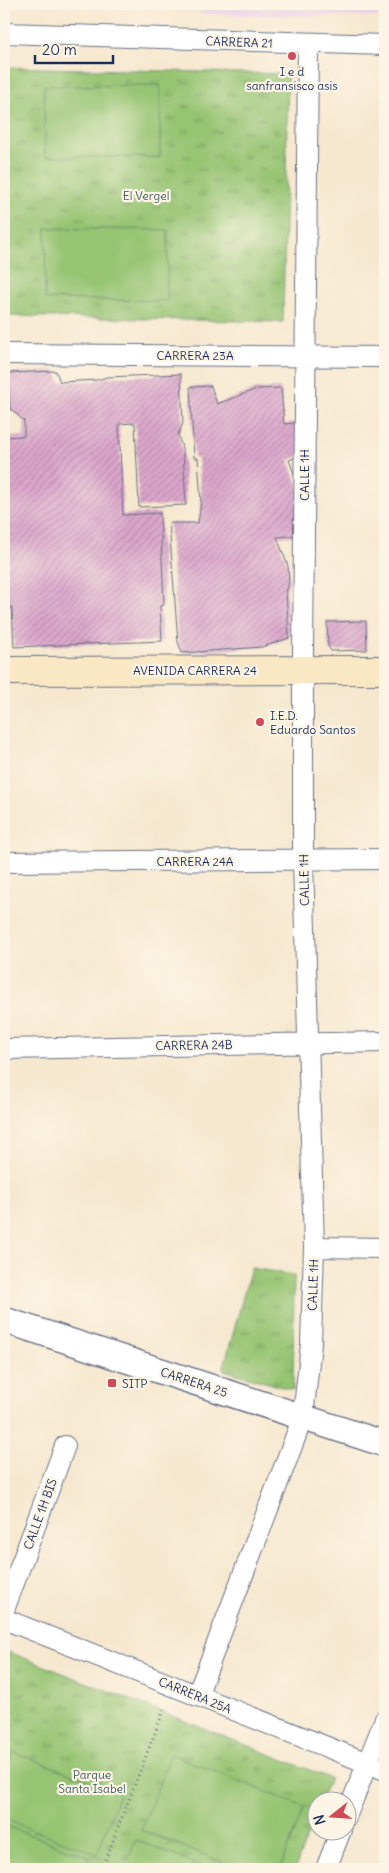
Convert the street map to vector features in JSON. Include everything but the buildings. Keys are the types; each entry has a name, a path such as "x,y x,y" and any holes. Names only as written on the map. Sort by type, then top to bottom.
{"main road":[{"name":"AVENIDA CARRERA 24","path":"4,671 385,670"}],"street":[{"name":"CARRERA 21","path":"4,33 385,45"},
{"name":"CALLE 1H","path":"196,1696 303,1417 311,1344 314,1247 304,860 303,670 308,44"},
{"name":"CARRERA 23A","path":"4,354 385,357"},
{"name":"CARRERA 24A","path":"4,862 385,859"},
{"name":"CARRERA 24B","path":"4,1049 385,1042"},
{"path":"314,1247 385,1248"},
{"name":"CARRERA 25","path":"4,1320 385,1444"},
{"name":"CALLE 1H BIS","path":"4,1610 65,1446"},
{"name":"CARRERA 25A","path":"4,1619 376,1767"},
{"path":"356,1800 376,1767 385,1719"},
{"path":"326,1869 337,1840"}],"path":[{"path":"102,1869 173,1686"}],"shaded area":[{"path":"200,4 385,4 385,17 200,14"}],"green space":[{"name":"El Vergel","path":"5,67 288,74 283,322 4,316"},
{"path":"160,85 160,157 45,157 44,86"},
{"path":"46,228 168,230 167,301 45,299"},
{"path":"251,1268 294,1275 293,1390 223,1370"},
{"name":"Parque Santa Isabel","path":"9,1652 330,1778 325,1790 306,1790 306,1840 295,1869 4,1869 4,1666"},
{"path":"13,1752 120,1792 97,1854 4,1819 4,1778"},
{"path":"171,1754 304,1807 280,1869 240,1869 141,1830"},
{"path":"4,1825 89,1857 84,1869 4,1869"},
{"path":"136,1840 207,1869 124,1869"}],"place":[{"name":"I e d sanfransisco asis","path":"292,56"},
{"name":"I.E.D. Eduardo Santos","path":"260,722"},
{"name":"SITP","path":"112,1383"}]}
